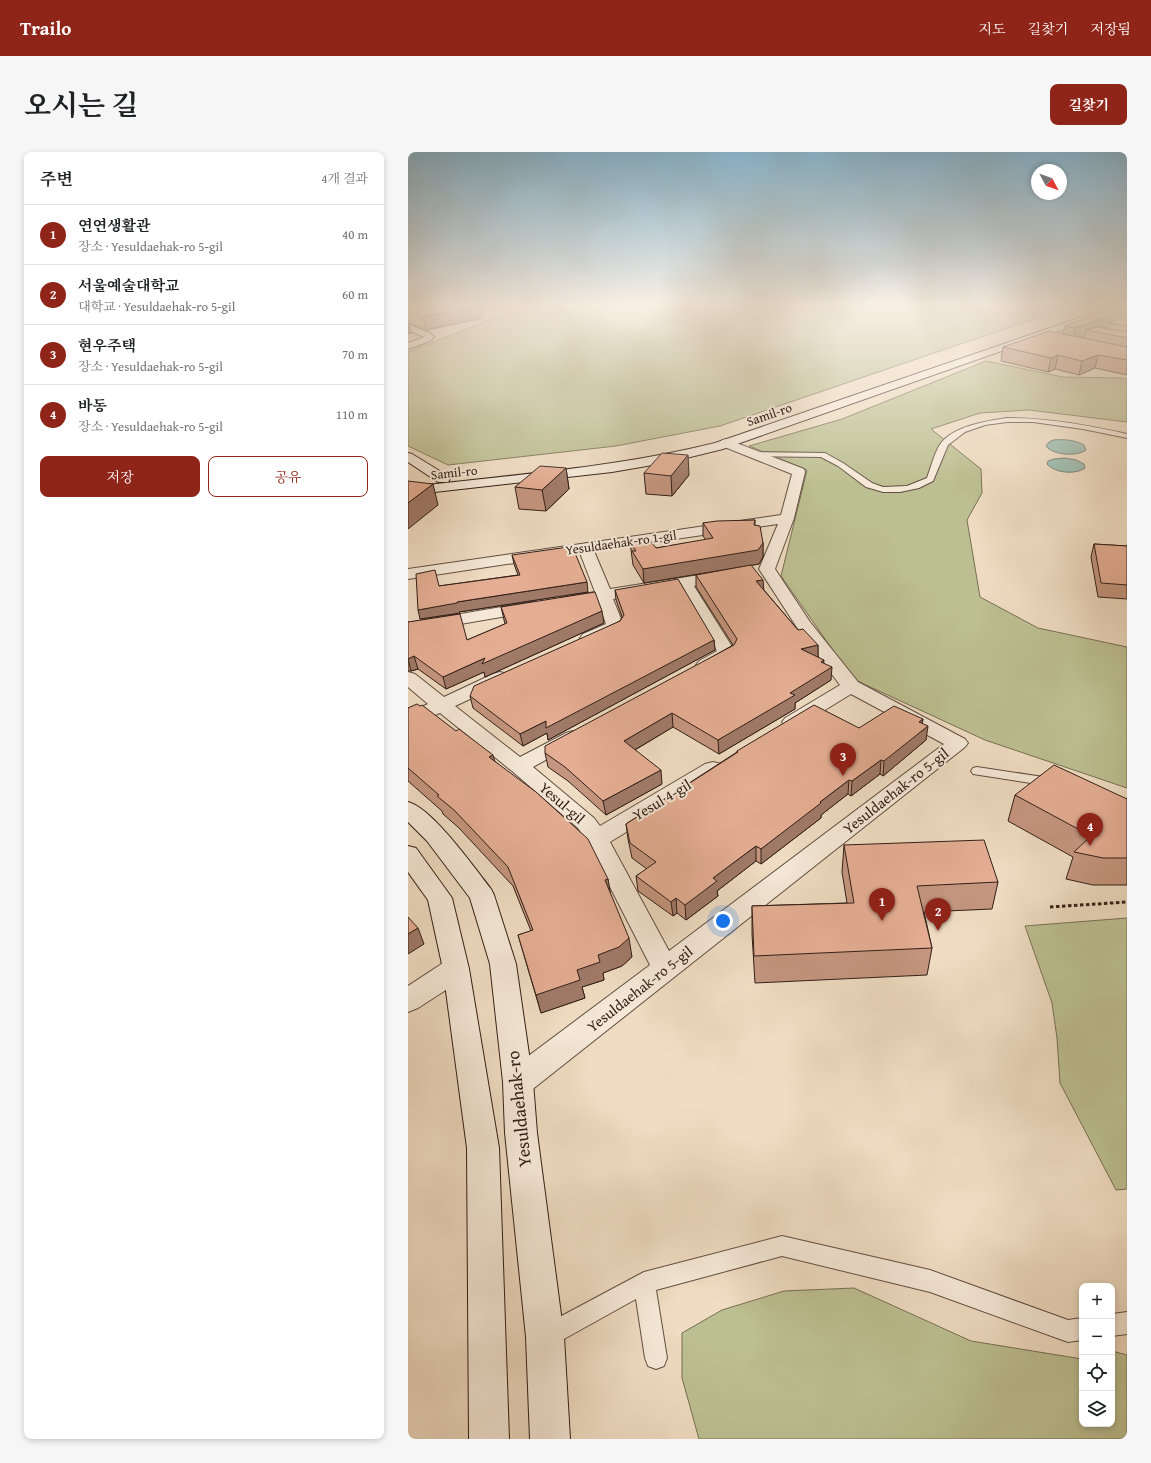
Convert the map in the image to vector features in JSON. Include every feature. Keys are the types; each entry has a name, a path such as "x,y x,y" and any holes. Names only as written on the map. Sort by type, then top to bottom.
{"street":[{"name":"Samil-ro","path":"408,491 612,468 670,458 727,434 927,365"},
{"name":"Samil-ro","path":"727,434 945,365"},
{"path":"408,628 752,572 787,518 799,472 753,454 727,434"},
{"name":"Samil-ro","path":"408,484 607,458 663,448"},
{"path":"408,457 443,480"},
{"name":"Yesuldaehak-ro 1-gil","path":"408,574 787,518"},
{"path":"571,646 615,626 604,595 584,548"},
{"name":"Yesuldaehak-ro 5-gil","path":"518,1082 958,743 851,686 804,625 752,572"},
{"path":"684,582 727,653 693,672"},
{"path":"408,720 514,672"},
{"name":"Yesul-gil","path":"408,678 519,766 586,823 597,839 665,969"},
{"path":"777,730 851,686"},
{"path":"519,766 588,728"},
{"name":"Yesul 4-gil","path":"597,839 730,759"},
{"name":"Yesuldaehak-ro","path":"408,809 435,835 482,895 502,964 518,1082 521,1133 545,1337 550,1439"},
{"path":"408,854 440,898 456,969 484,1148 489,1439"},
{"path":"408,1000 456,969"}],"lane":[{"path":"753,454 822,455 833,459 870,485 892,490 902,490 924,484 930,479 944,444 957,434 973,426 989,421 1015,419 1058,423 1127,436"},
{"path":"977,771 1062,784"},
{"path":"545,1337 644,1283 782,1246 930,1281 1068,1331 1079,1329"},
{"path":"644,1283 656,1358"},
{"path":"1115,1325 1127,1323"}],"path":[{"path":"1050,907 1127,902"}],"green space":[{"path":"408,365 899,365 720,426 616,446 448,465 408,446"},
{"path":"976,365 1006,365 1063,377 1127,379 1127,422 1029,410 980,413 931,429 981,469 982,493 967,520 980,597 1038,628 1127,647 1127,788 985,740 853,679 781,576 807,470 749,446 842,419"},
{"path":"1127,918 1127,1189 1116,1190 1060,1083 1057,1038 1052,1003 1025,926"},
{"path":"854,1288 971,1341 1079,1359 1079,1427 1115,1427 1115,1352 1127,1355 1127,1439 699,1439 682,1378 682,1333 722,1310 784,1291"}],"shaded area":[{"path":"1053,440 1077,442 1084,445 1086,450 1077,454 1059,453 1049,449 1046,446"},
{"path":"1065,458 1076,460 1084,464 1085,468 1076,472 1065,472 1055,469 1047,464 1048,461 1054,459"}],"building":[{"path":"662,453 688,455 671,476 644,473"},
{"path":"540,466 566,468 542,490 515,487"},
{"path":"408,481 433,484 408,503"},
{"path":"755,520 754,525 760,526 763,543 758,550 643,569 632,551 636,551 630,542 649,539 656,548 713,538 703,523"},
{"path":"1094,544 1127,546 1127,585 1101,583"},
{"path":"568,547 573,548 587,582 457,602 418,610 416,574 435,570 439,586 520,575 512,555"},
{"path":"751,565 763,580 756,581 798,630 803,629 818,645 801,649 824,660 821,662 832,667 790,693 795,695 718,740 672,713 624,741 661,770 603,801 565,767 545,753 545,746 734,645 737,639 696,575"},
{"path":"678,579 714,640 546,728 546,721 520,734 470,696 474,686 620,621 624,615 615,590"},
{"path":"595,592 602,611 482,664 485,658 443,677 414,656 408,659 408,622 460,614 467,640 507,623 501,607"},
{"path":"417,704 420,706 422,705 456,731 459,729 493,755 489,757 536,792 588,839 608,879 605,880 629,938 619,947 598,955 600,962 577,970 580,980 536,995 518,935 533,930 508,867 454,810 437,796 439,795 408,768 408,708"},
{"path":"814,705 859,728 894,706 923,719 919,722 928,726 884,761 881,760 852,781 849,780 761,849 756,846 713,878 717,881 685,905 676,898 671,902 636,876 656,862 630,843 626,824 738,752 737,751"},
{"path":"1054,765 1127,799 1127,858 1103,858 1074,852 1091,836 1015,795"},
{"path":"984,840 998,882 917,886 932,948 754,956 752,906 854,903 844,845"},
{"path":"408,917 418,928 408,934"}],"place":[{"name":"현우주택","path":"843,776"},
{"name":"바동","path":"1090,846"},
{"name":"연연생활관","path":"882,921"},
{"name":"서울예술대학교","path":"938,931"}]}
